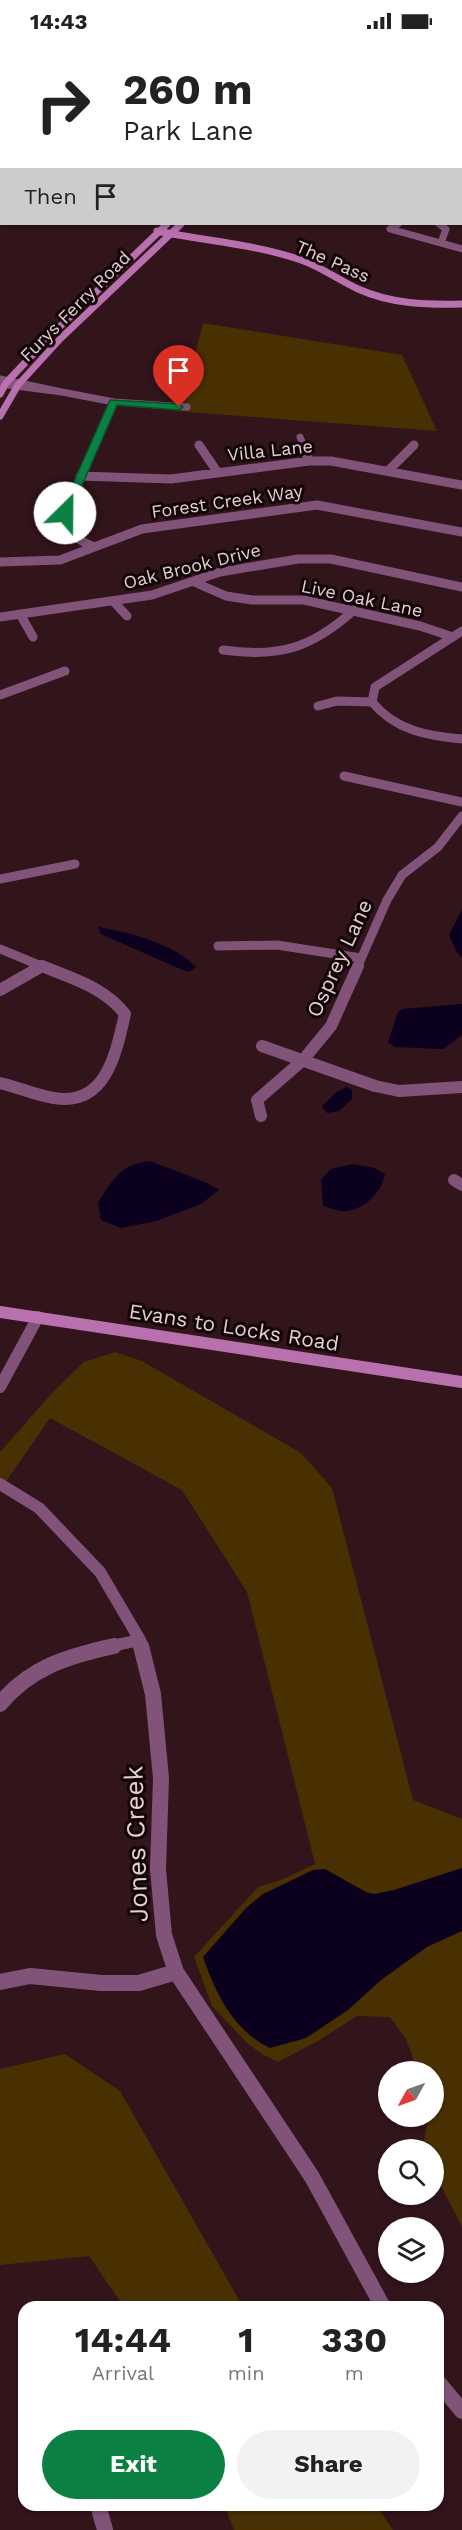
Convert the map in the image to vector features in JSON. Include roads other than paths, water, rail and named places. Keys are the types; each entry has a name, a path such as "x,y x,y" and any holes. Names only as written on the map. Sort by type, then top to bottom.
{"main road":[{"name":"Furys Ferry Road","path":"0,393 4,382 166,225"},
{"name":"Furys Ferry Road","path":"0,416 19,384 94,306 178,226"},
{"path":"178,226 179,233 187,236"},
{"name":"The Pass","path":"157,231 238,245 303,261 361,291 387,300 428,305 462,304"},
{"path":"162,240 187,236"},
{"path":"84,304 94,306"},
{"name":"Evans to Locks Road","path":"0,1312 462,1383"}],"street":[{"path":"396,225 390,229 462,249"},
{"path":"440,225 446,229 441,243"},
{"path":"4,382 114,402 187,407"},
{"path":"94,547 69,533 64,520 114,402"},
{"path":"300,437 309,461"},
{"path":"199,445 218,473"},
{"path":"388,471 414,445"},
{"name":"Villa Lane","path":"81,476 156,480 309,461 356,464 462,485"},
{"name":"Forest Creek Way","path":"0,562 60,560 142,529 317,505 462,532"},
{"name":"Oak Brook Drive","path":"0,617 152,595 243,567 298,559 320,559 462,587"},
{"name":"Live Oak Lane","path":"194,582 226,596 252,600 304,600 420,626 453,637"},
{"path":"114,602 127,616"},
{"path":"223,650 252,653 298,647 327,635 354,610"},
{"path":"20,614 33,637"},
{"path":"372,702 375,687 462,631"},
{"path":"0,695 66,670"},
{"path":"318,706 337,701 372,702 384,716 404,728 444,738 462,739"},
{"path":"344,776 462,802"},
{"name":"Osprey Lane","path":"261,1116 257,1100 303,1060 332,1026 387,900 402,876 438,847 462,816"},
{"path":"0,879 75,864"},
{"path":"219,946 277,945 362,958"},
{"path":"0,949 103,991 125,1014 109,1070 100,1085 84,1095 63,1099 0,1083"},
{"path":"0,990 42,966"},
{"path":"262,1046 375,1086 399,1091 462,1088"},
{"path":"0,1387 38,1317"},
{"name":"Jones Creek","path":"0,1484 39,1508 100,1572 140,1640 153,1694 160,1778 158,1869 164,1935 176,1972 312,2177 380,2301"},
{"path":"0,1704 7,1694 27,1677 58,1660 140,1640"},
{"path":"0,1982 30,1976 101,1983 139,1983 176,1972"},
{"path":"444,2389 462,2411"},
{"path":"100,2511 105,2530"}]}
